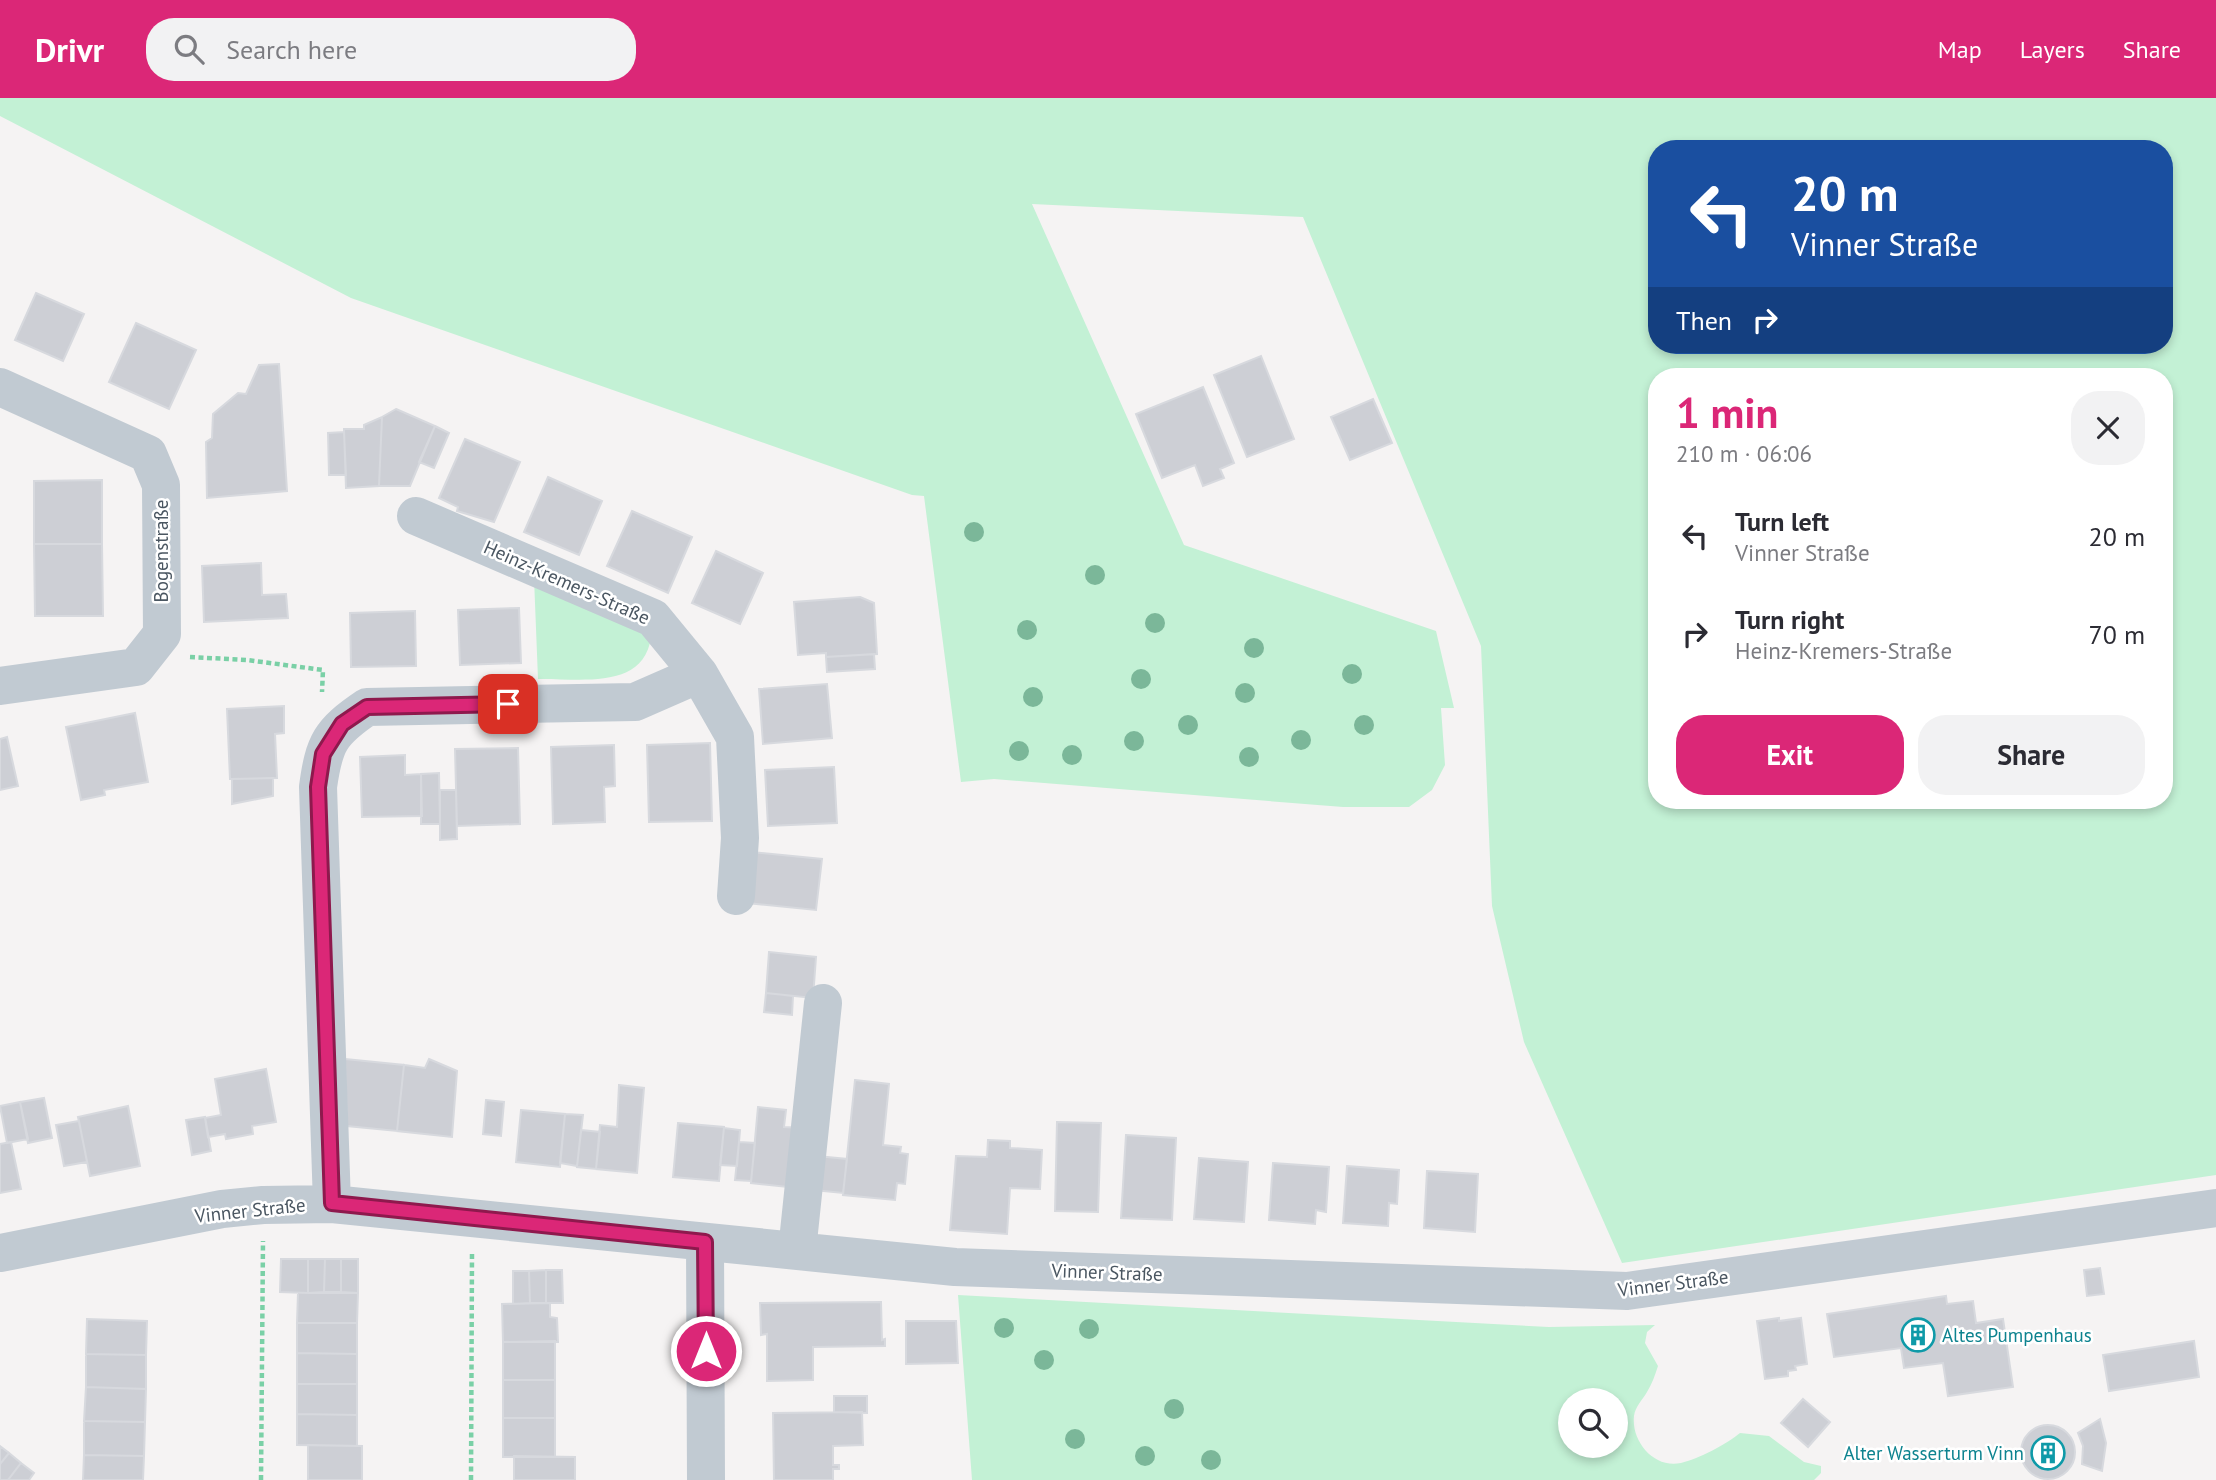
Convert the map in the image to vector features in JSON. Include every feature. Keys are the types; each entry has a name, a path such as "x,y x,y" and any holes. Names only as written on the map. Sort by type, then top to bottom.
{"street":[{"name":"Bogenstraße","path":"0,387 148,454 161,485 162,634 145,655"},
{"name":"Heinz-Kremers-Straße","path":"416,516 653,618 699,674 734,737 740,838 736,896"},
{"path":"0,686 136,667 145,655"},
{"path":"332,1203 318,787 323,754 342,724 367,707 635,702 699,674"},
{"path":"797,1251 823,1003"},
{"name":"Vinner Straße","path":"0,1253 222,1209 332,1203 955,1266 1628,1291 2216,1208"},
{"path":"705,1242 706,1480"}],"path":[{"path":"145,655 247,660 323,670 322,696"},
{"path":"261,1480 263,1205"},
{"path":"471,1480 472,1218"}],"green space":[{"path":"0,98 2216,98 2216,1175 1622,1263 1524,1042 1492,906 1481,646 1303,217 1032,204 1184,545 1436,631 1454,708 1441,708 1445,765 1432,790 1409,807 1343,807 994,779 961,782 924,496 912,495 351,298 0,116"},
{"path":"534,578 651,637 646,654 636,666 623,674 607,678 538,679"},
{"path":"958,1295 1549,1327 1655,1325 1647,1332 1645,1343 1658,1366 1634,1416 1636,1435 1646,1451 1662,1462 1681,1463 1712,1451 1740,1433 1769,1436 1804,1462 1821,1466 1821,1473 1814,1480 972,1480"}],"building":[{"path":"36,293 84,314 63,361 15,340"},
{"path":"136,323 196,350 169,409 109,382"},
{"path":"1261,356 1294,439 1247,457 1214,375"},
{"path":"279,364 287,491 207,498 206,442 212,438 213,414 238,393 246,394 259,365"},
{"path":"1203,387 1234,463 1220,469 1224,478 1203,486 1195,465 1162,478 1136,414"},
{"path":"1373,399 1392,443 1350,460 1331,417"},
{"path":"396,409 435,426 410,486 379,486 382,417"},
{"path":"382,417 379,486 346,488 344,429 364,429 364,425"},
{"path":"435,426 449,433 434,468 419,462"},
{"path":"344,432 346,475 329,475 328,433"},
{"path":"465,439 520,462 494,522 457,511 458,507 439,498"},
{"path":"548,477 602,501 579,555 524,532"},
{"path":"102,480 102,544 34,544 34,481"},
{"path":"632,511 692,537 668,593 607,566"},
{"path":"34,544 102,544 103,616 35,616"},
{"path":"716,551 763,573 740,624 692,603"},
{"path":"261,563 262,595 286,594 288,618 204,622 202,566"},
{"path":"860,597 874,603 877,654 826,657 826,653 798,655 794,602"},
{"path":"519,608 521,663 460,665 458,610"},
{"path":"415,611 416,666 351,667 350,613"},
{"path":"874,654 875,669 827,672 826,657"},
{"path":"827,684 832,738 763,744 759,689"},
{"path":"284,706 284,733 275,734 277,778 230,779 227,709"},
{"path":"135,713 148,782 104,790 105,795 81,800 66,727"},
{"path":"7,737 18,786 0,790 0,739"},
{"path":"710,743 712,821 649,822 647,745"},
{"path":"614,745 615,786 604,787 605,822 553,824 551,747"},
{"path":"518,748 520,824 457,826 455,749"},
{"path":"405,755 405,775 421,774 422,816 362,817 360,757"},
{"path":"834,767 837,823 768,826 765,770"},
{"path":"439,773 440,824 421,824 421,774"},
{"path":"273,778 273,796 232,804 232,779"},
{"path":"440,790 456,790 457,839 440,840"},
{"path":"752,852 822,859 816,910 747,903"},
{"path":"769,952 816,957 813,998 766,993"},
{"path":"766,993 793,996 792,1015 764,1012"},
{"path":"345,1059 404,1065 397,1131 347,1126"},
{"path":"429,1059 457,1071 452,1137 397,1131 404,1065 425,1068"},
{"path":"266,1069 276,1122 252,1126 253,1134 226,1139 225,1134 208,1137 205,1118 221,1115 215,1079"},
{"path":"855,1080 889,1084 883,1145 901,1147 900,1153 908,1154 905,1184 897,1183 895,1200 843,1195"},
{"path":"619,1085 644,1088 637,1173 596,1169 600,1125 617,1127"},
{"path":"44,1098 52,1138 28,1143 20,1102"},
{"path":"486,1100 504,1102 501,1136 483,1134"},
{"path":"20,1102 28,1139 7,1143 0,1106"},
{"path":"128,1106 140,1166 90,1176 78,1117"},
{"path":"758,1107 786,1110 784,1127 803,1128 797,1188 751,1183"},
{"path":"521,1110 565,1114 560,1167 516,1162"},
{"path":"565,1114 583,1115 577,1166 560,1163"},
{"path":"205,1117 211,1151 192,1155 186,1120"},
{"path":"79,1121 87,1162 64,1166 56,1125"},
{"path":"1057,1122 1101,1123 1098,1212 1055,1211"},
{"path":"678,1123 724,1127 719,1181 673,1177"},
{"path":"724,1128 740,1130 737,1166 720,1165"},
{"path":"581,1130 600,1132 596,1169 577,1167"},
{"path":"1126,1135 1176,1138 1172,1220 1121,1218"},
{"path":"988,1140 1010,1141 1010,1148 1042,1150 1040,1189 1010,1188 1007,1234 950,1230 956,1156 987,1157"},
{"path":"11,1142 21,1189 0,1193 0,1144"},
{"path":"739,1142 755,1143 751,1181 735,1180"},
{"path":"817,1156 847,1159 843,1193 814,1190"},
{"path":"1199,1158 1248,1162 1244,1222 1194,1219"},
{"path":"1273,1163 1329,1167 1326,1212 1316,1210 1315,1224 1269,1220"},
{"path":"1347,1166 1399,1170 1397,1204 1389,1203 1388,1226 1343,1223"},
{"path":"1427,1171 1478,1174 1475,1232 1424,1228"},
{"path":"281,1259 308,1259 308,1293 280,1292"},
{"path":"308,1259 325,1259 324,1292 308,1293"},
{"path":"325,1259 341,1259 341,1292 324,1292"},
{"path":"341,1259 358,1259 358,1293 341,1292"},
{"path":"2100,1268 2104,1294 2087,1296 2084,1270"},
{"path":"546,1270 546,1303 530,1303 529,1271"},
{"path":"546,1270 562,1270 563,1303 546,1303"},
{"path":"513,1271 529,1271 530,1303 513,1304"},
{"path":"298,1293 358,1293 357,1323 297,1323"},
{"name":"Altes Pumpenhaus","path":"1946,1296 1947,1304 1973,1301 1976,1323 2003,1319 2013,1387 1948,1396 1943,1363 1904,1368 1901,1348 1834,1357 1827,1314"},
{"path":"881,1302 882,1340 885,1339 885,1346 813,1347 813,1380 767,1381 767,1334 761,1335 760,1303"},
{"path":"550,1303 550,1317 557,1318 558,1342 503,1342 502,1304"},
{"path":"1779,1318 1779,1321 1801,1318 1807,1364 1795,1366 1796,1370 1788,1371 1788,1376 1765,1379 1757,1321"},
{"path":"87,1319 147,1321 146,1355 86,1354"},
{"path":"906,1321 956,1321 958,1363 906,1364"},
{"path":"297,1323 357,1323 357,1354 297,1353"},
{"path":"555,1341 555,1380 503,1380 503,1342"},
{"path":"2194,1341 2199,1377 2109,1391 2103,1355"},
{"path":"297,1353 357,1354 357,1384 297,1384"},
{"path":"86,1354 146,1355 146,1389 86,1387"},
{"path":"503,1380 555,1380 555,1418 503,1418"},
{"path":"297,1384 357,1384 357,1415 297,1414"},
{"path":"86,1387 146,1389 145,1422 84,1421"},
{"path":"834,1396 867,1396 867,1413 834,1412"},
{"path":"1803,1399 1830,1422 1808,1447 1781,1423"},
{"path":"862,1412 863,1445 833,1446 833,1465 839,1465 839,1469 833,1469 833,1480 774,1480 773,1413"},
{"path":"297,1414 357,1415 357,1446 297,1445"},
{"path":"503,1418 555,1418 555,1457 503,1457"},
{"path":"2100,1419 2106,1443 2102,1471 2082,1464 2083,1446 2078,1433"},
{"path":"84,1421 145,1422 144,1456 84,1455"},
{"name":"Alter Wasserturm Vinn","path":"2048,1425 2067,1433 2075,1452 2067,1471 2048,1479 2029,1471 2021,1452 2029,1433"},
{"path":"308,1445 362,1446 362,1480 308,1480"},
{"path":"0,1446 9,1453 0,1464"},
{"path":"9,1453 21,1463 8,1480 0,1480 0,1464"},
{"path":"84,1455 144,1456 143,1480 83,1480"},
{"path":"514,1456 575,1457 575,1480 514,1480"},
{"path":"21,1463 34,1473 29,1480 8,1480"}],"place":[{"name":"Altes Pumpenhaus","path":"1918,1335"},
{"name":"Alter Wasserturm Vinn","path":"2048,1453"}],"route":[{"path":"508,704 367,707 342,724 323,754 318,787 332,1203 705,1242 706,1351"}]}
